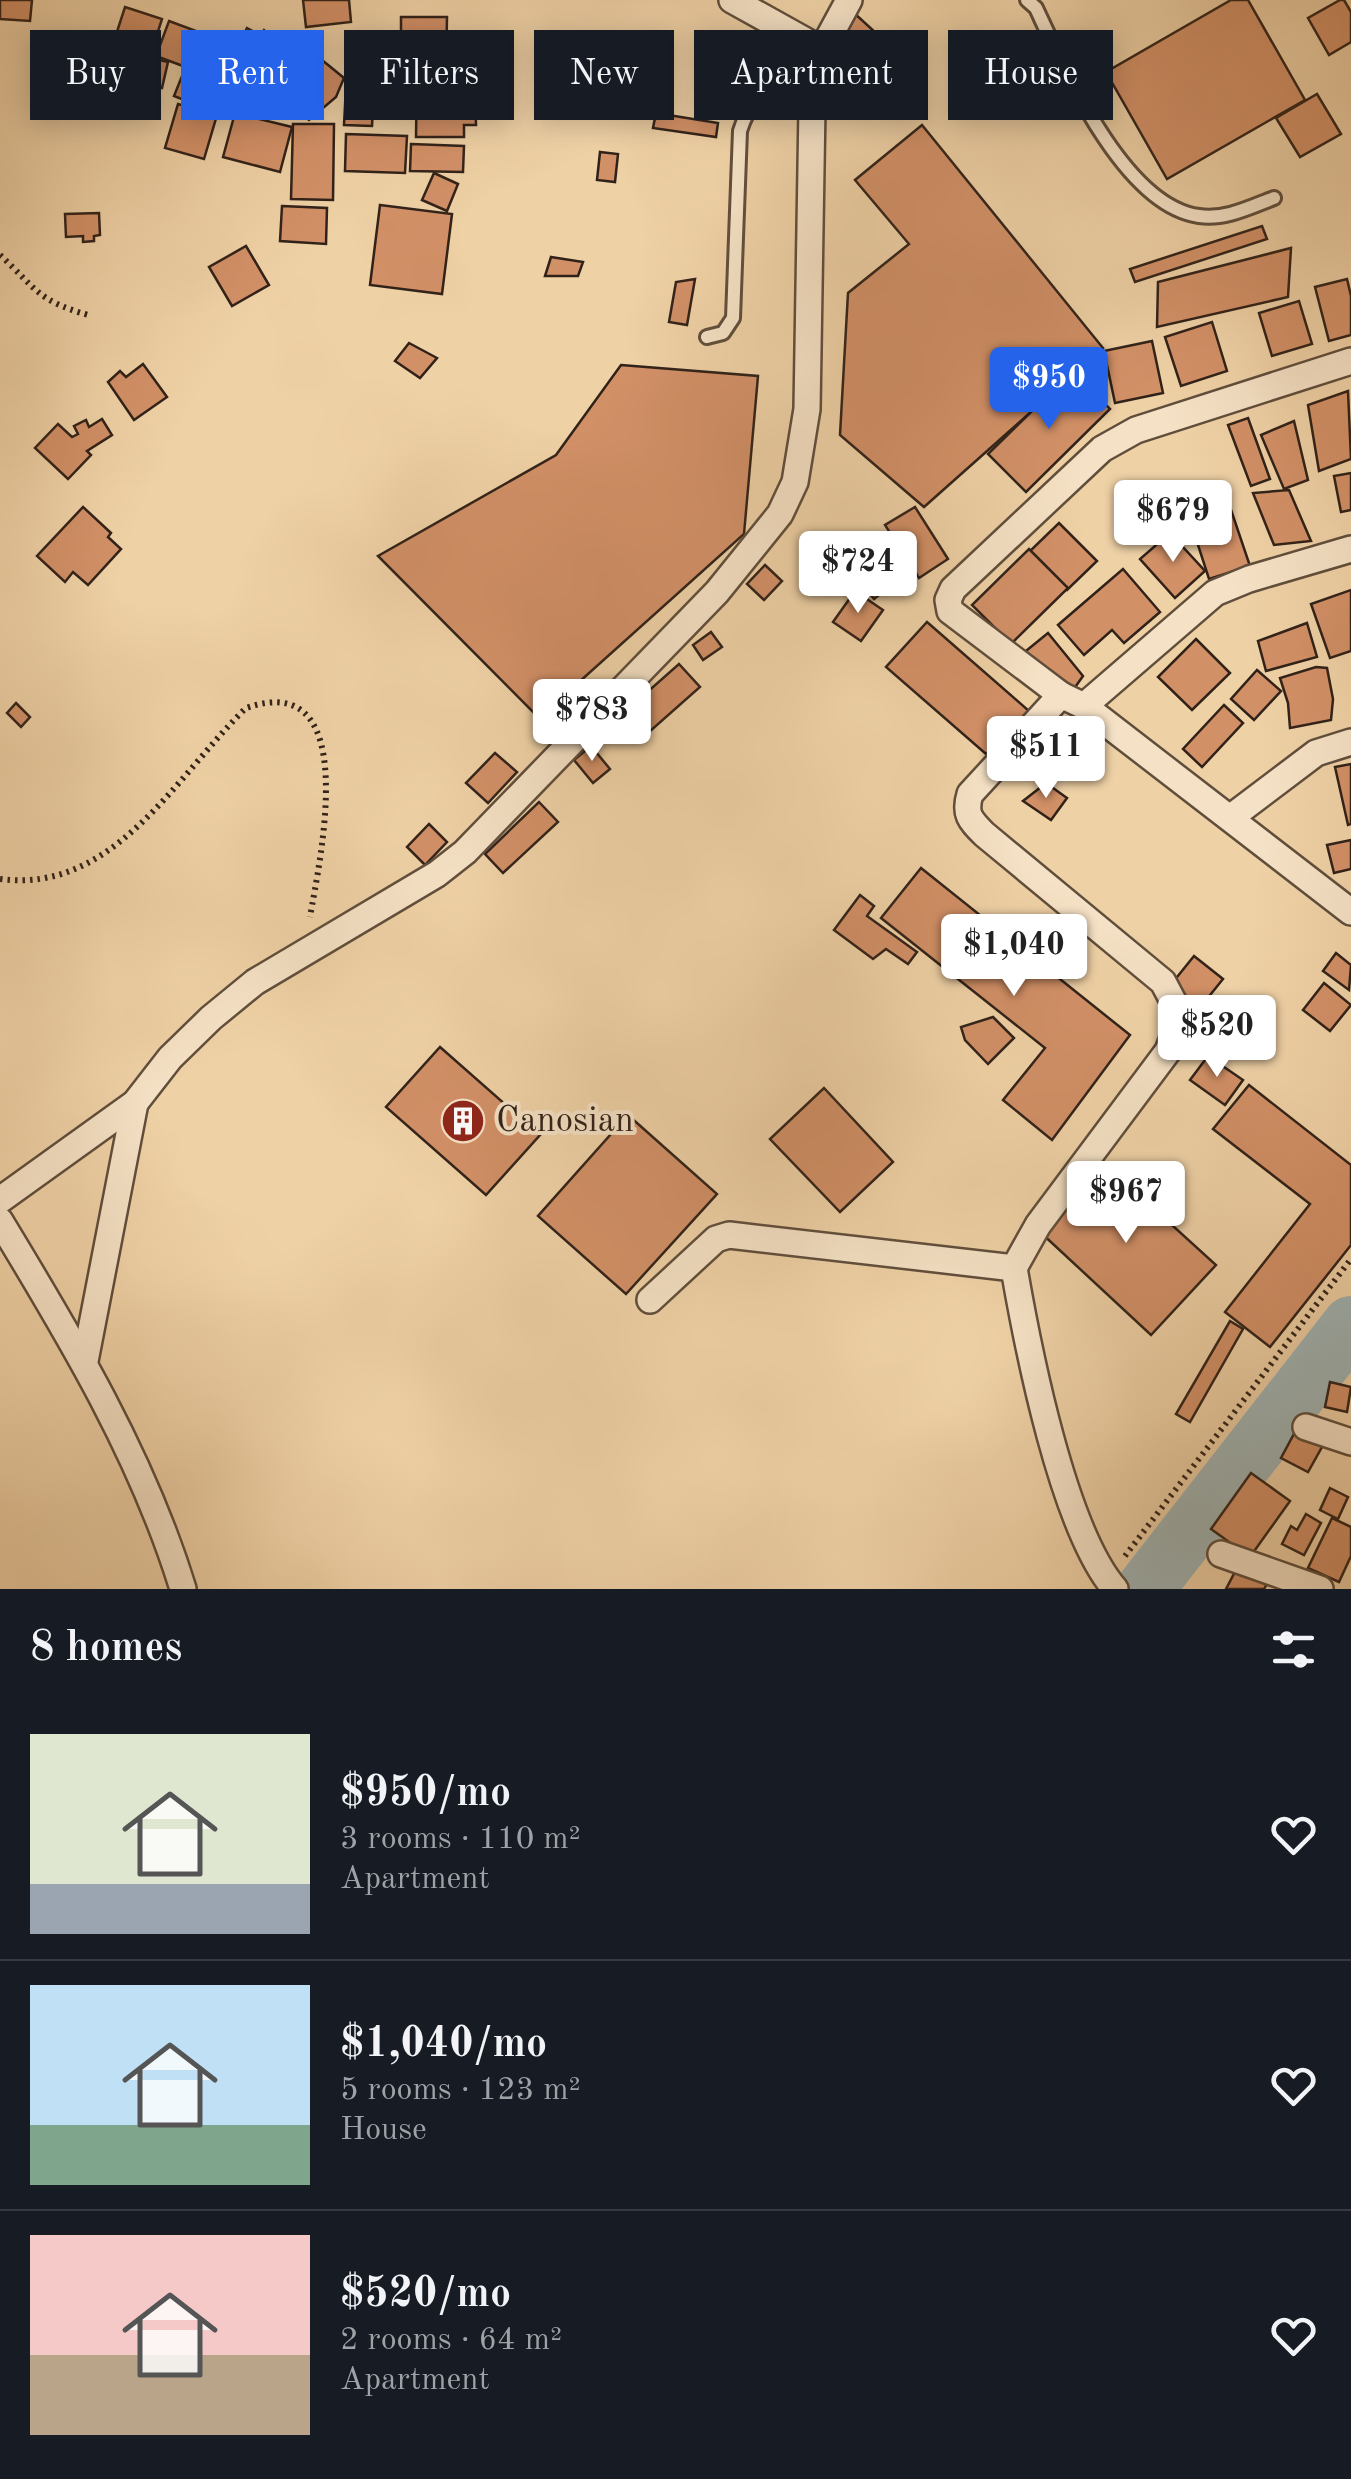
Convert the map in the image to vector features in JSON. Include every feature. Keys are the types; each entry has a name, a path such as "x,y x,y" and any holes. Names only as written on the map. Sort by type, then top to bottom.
{"street":[{"path":"732,0 776,30"},
{"path":"834,30 849,0"},
{"path":"0,1200 135,1103 170,1058 210,1018 255,982 437,874 465,852 718,592 780,514 795,482 807,409 813,120"},
{"path":"1351,361 1136,430 1102,449 952,589 948,600 950,611 1351,912"},
{"path":"1111,1584 1078,1525 1060,1468 1014,1268 1038,1226 1168,1051 1181,1016 1163,982 968,818 966,807 970,794 1073,700 1215,594 1249,579 1351,549"},
{"path":"1230,818 1316,752 1351,742"},
{"path":"85,1361 135,1103"},
{"path":"0,1221 85,1361 150,1504 183,1589"},
{"path":"650,1300 716,1240 729,1235 1014,1268"},
{"path":"1306,1426 1351,1442"},
{"path":"1222,1554 1320,1589"}],"lane":[{"path":"1027,0 1036,8 1074,89 1137,180 1175,210 1201,216 1230,214 1274,198"},
{"path":"707,337 723,332 734,318 744,120"}],"path":[{"path":"0,254 32,291 51,304 88,315"},
{"path":"0,879 22,882 62,876 106,856 143,822 246,708 268,701 293,704 312,722 325,749 322,842 304,952"},
{"path":"1111,1584 1351,1258"}],"building":[{"path":"0,0 32,0 30,21 0,19"},
{"path":"303,0 349,0 351,22 306,27"},
{"path":"1231,0 1248,0 1305,100 1167,179 1113,84 1113,68"},
{"path":"1340,0 1351,12 1351,42 1329,55 1308,18"},
{"path":"125,7 162,19 158,30 118,30"},
{"path":"853,12 873,30 836,30"},
{"path":"401,17 447,17 447,30 401,30"},
{"path":"169,21 193,30 181,30 181,65 161,58 161,43"},
{"path":"161,60 168,62 161,88"},
{"path":"324,62 344,78 336,97 324,107"},
{"path":"181,78 181,99 174,96"},
{"path":"1317,94 1341,134 1300,157 1276,118"},
{"path":"178,104 181,120 216,120 204,159 165,148"},
{"path":"674,116 718,123 716,137 653,128 655,120 674,120"},
{"path":"233,120 264,120 292,127 280,172 223,157"},
{"path":"344,120 372,120 372,126 344,125"},
{"path":"416,120 476,120 476,125 464,125 464,137 416,137"},
{"path":"293,124 334,124 333,200 291,199"},
{"path":"922,125 1103,348 924,507 840,435 848,293 909,244 855,180"},
{"path":"346,134 407,136 405,173 345,171"},
{"path":"411,144 464,146 463,172 410,171"},
{"path":"600,152 618,154 615,182 597,180"},
{"path":"434,173 458,184 447,211 422,200"},
{"path":"380,205 452,214 442,294 370,285"},
{"path":"282,206 327,208 326,244 280,241"},
{"path":"99,213 100,235 94,236 94,241 83,242 83,236 66,237 65,214"},
{"path":"1262,226 1267,239 1135,282 1130,269"},
{"path":"246,246 269,285 232,306 209,267"},
{"path":"1291,248 1288,297 1157,327 1158,282"},
{"path":"551,257 583,262 578,276 545,276"},
{"path":"695,279 687,325 669,322 676,282"},
{"path":"1347,279 1351,335 1329,341 1315,287"},
{"path":"1299,301 1312,344 1272,356 1259,313"},
{"path":"1212,322 1227,371 1181,386 1165,337"},
{"path":"1152,341 1163,393 1115,403 1104,351"},
{"path":"409,343 437,358 420,378 395,361"},
{"path":"143,364 167,397 134,420 108,382 120,371 126,377"},
{"path":"621,365 758,376 744,534 539,718 378,556 556,455"},
{"path":"1073,371 1110,409 1026,492 988,454"},
{"path":"1348,391 1351,459 1319,471 1308,405"},
{"path":"1248,418 1270,479 1251,486 1228,425"},
{"path":"102,419 112,435 87,451 91,455 68,479 35,448 58,424 72,437 78,434 74,426 86,420 89,427"},
{"path":"1294,421 1308,480 1284,489 1261,435"},
{"path":"1351,473 1351,510 1341,512 1334,476"},
{"path":"1289,490 1311,541 1274,545 1253,493"},
{"path":"1228,501 1250,566 1209,579 1188,514"},
{"path":"83,507 111,533 108,537 121,549 88,585 73,572 65,582 37,556"},
{"path":"915,507 948,559 919,578 885,525"},
{"path":"1059,523 1097,561 1067,590 1029,552"},
{"path":"1170,533 1205,571 1175,598 1140,559"},
{"path":"879,536 907,573 874,599 845,562"},
{"path":"1029,549 1068,588 1011,644 972,605"},
{"path":"765,565 782,581 764,600 747,584"},
{"path":"1123,569 1160,612 1124,643 1112,630 1084,655 1058,625"},
{"path":"1351,590 1351,651 1330,658 1311,604"},
{"path":"855,591 883,610 861,641 833,622"},
{"path":"927,622 1045,725 1025,748 1001,738 986,754 886,667"},
{"path":"1307,623 1317,657 1266,671 1258,641"},
{"path":"711,632 722,647 703,660 693,645"},
{"path":"1048,633 1083,676 1071,693 1021,655"},
{"path":"1196,639 1230,673 1192,710 1158,677"},
{"path":"679,664 700,687 640,740 619,717"},
{"path":"1316,667 1327,668 1333,699 1331,720 1290,728 1280,678"},
{"path":"1257,670 1281,691 1254,720 1231,699"},
{"path":"16,703 30,717 21,727 7,713"},
{"path":"1224,705 1243,723 1202,767 1183,749"},
{"path":"591,746 610,769 593,783 574,760"},
{"path":"495,753 517,772 488,803 466,783"},
{"path":"1351,764 1351,824 1348,825 1335,767"},
{"path":"1046,783 1067,798 1051,820 1023,801"},
{"path":"539,802 558,822 503,873 485,854"},
{"path":"429,824 447,842 425,865 407,847"},
{"path":"1351,840 1351,869 1334,873 1327,845"},
{"path":"921,868 1130,1035 1052,1140 1003,1100 1045,1048 881,918"},
{"path":"860,895 874,906 867,916 917,952 908,964 886,949 873,959 834,930"},
{"path":"1336,953 1351,965 1349,990 1323,971"},
{"path":"1194,956 1223,979 1198,1010 1169,987"},
{"path":"1324,983 1351,1005 1330,1031 1303,1010"},
{"path":"993,1017 1014,1038 988,1064 965,1040 961,1027"},
{"name":"Canosian","path":"440,1047 540,1135 486,1195 386,1107"},
{"path":"1208,1056 1243,1080 1225,1105 1190,1080"},
{"path":"1249,1085 1351,1165 1351,1245 1270,1347 1225,1312 1310,1204 1213,1129"},
{"path":"824,1088 893,1162 840,1212 770,1139"},
{"path":"628,1115 717,1194 626,1294 538,1216"},
{"path":"1096,1156 1216,1265 1151,1335 1038,1230"},
{"path":"1230,1321 1243,1329 1190,1422 1176,1414"},
{"path":"1330,1382 1351,1387 1347,1412 1325,1407"},
{"path":"1295,1432 1322,1447 1308,1472 1281,1458"},
{"path":"1251,1473 1290,1501 1250,1557 1211,1529"},
{"path":"1330,1488 1348,1497 1338,1519 1320,1510"},
{"path":"1306,1514 1321,1523 1304,1555 1282,1544 1291,1526 1297,1530"},
{"path":"1332,1518 1351,1527 1351,1556 1339,1582 1308,1568"},
{"path":"1238,1566 1268,1582 1264,1589 1226,1589"}],"waterway":[{"path":"1145,1589 1351,1325"}],"place":[{"name":"Canosian","path":"463,1121"}]}
